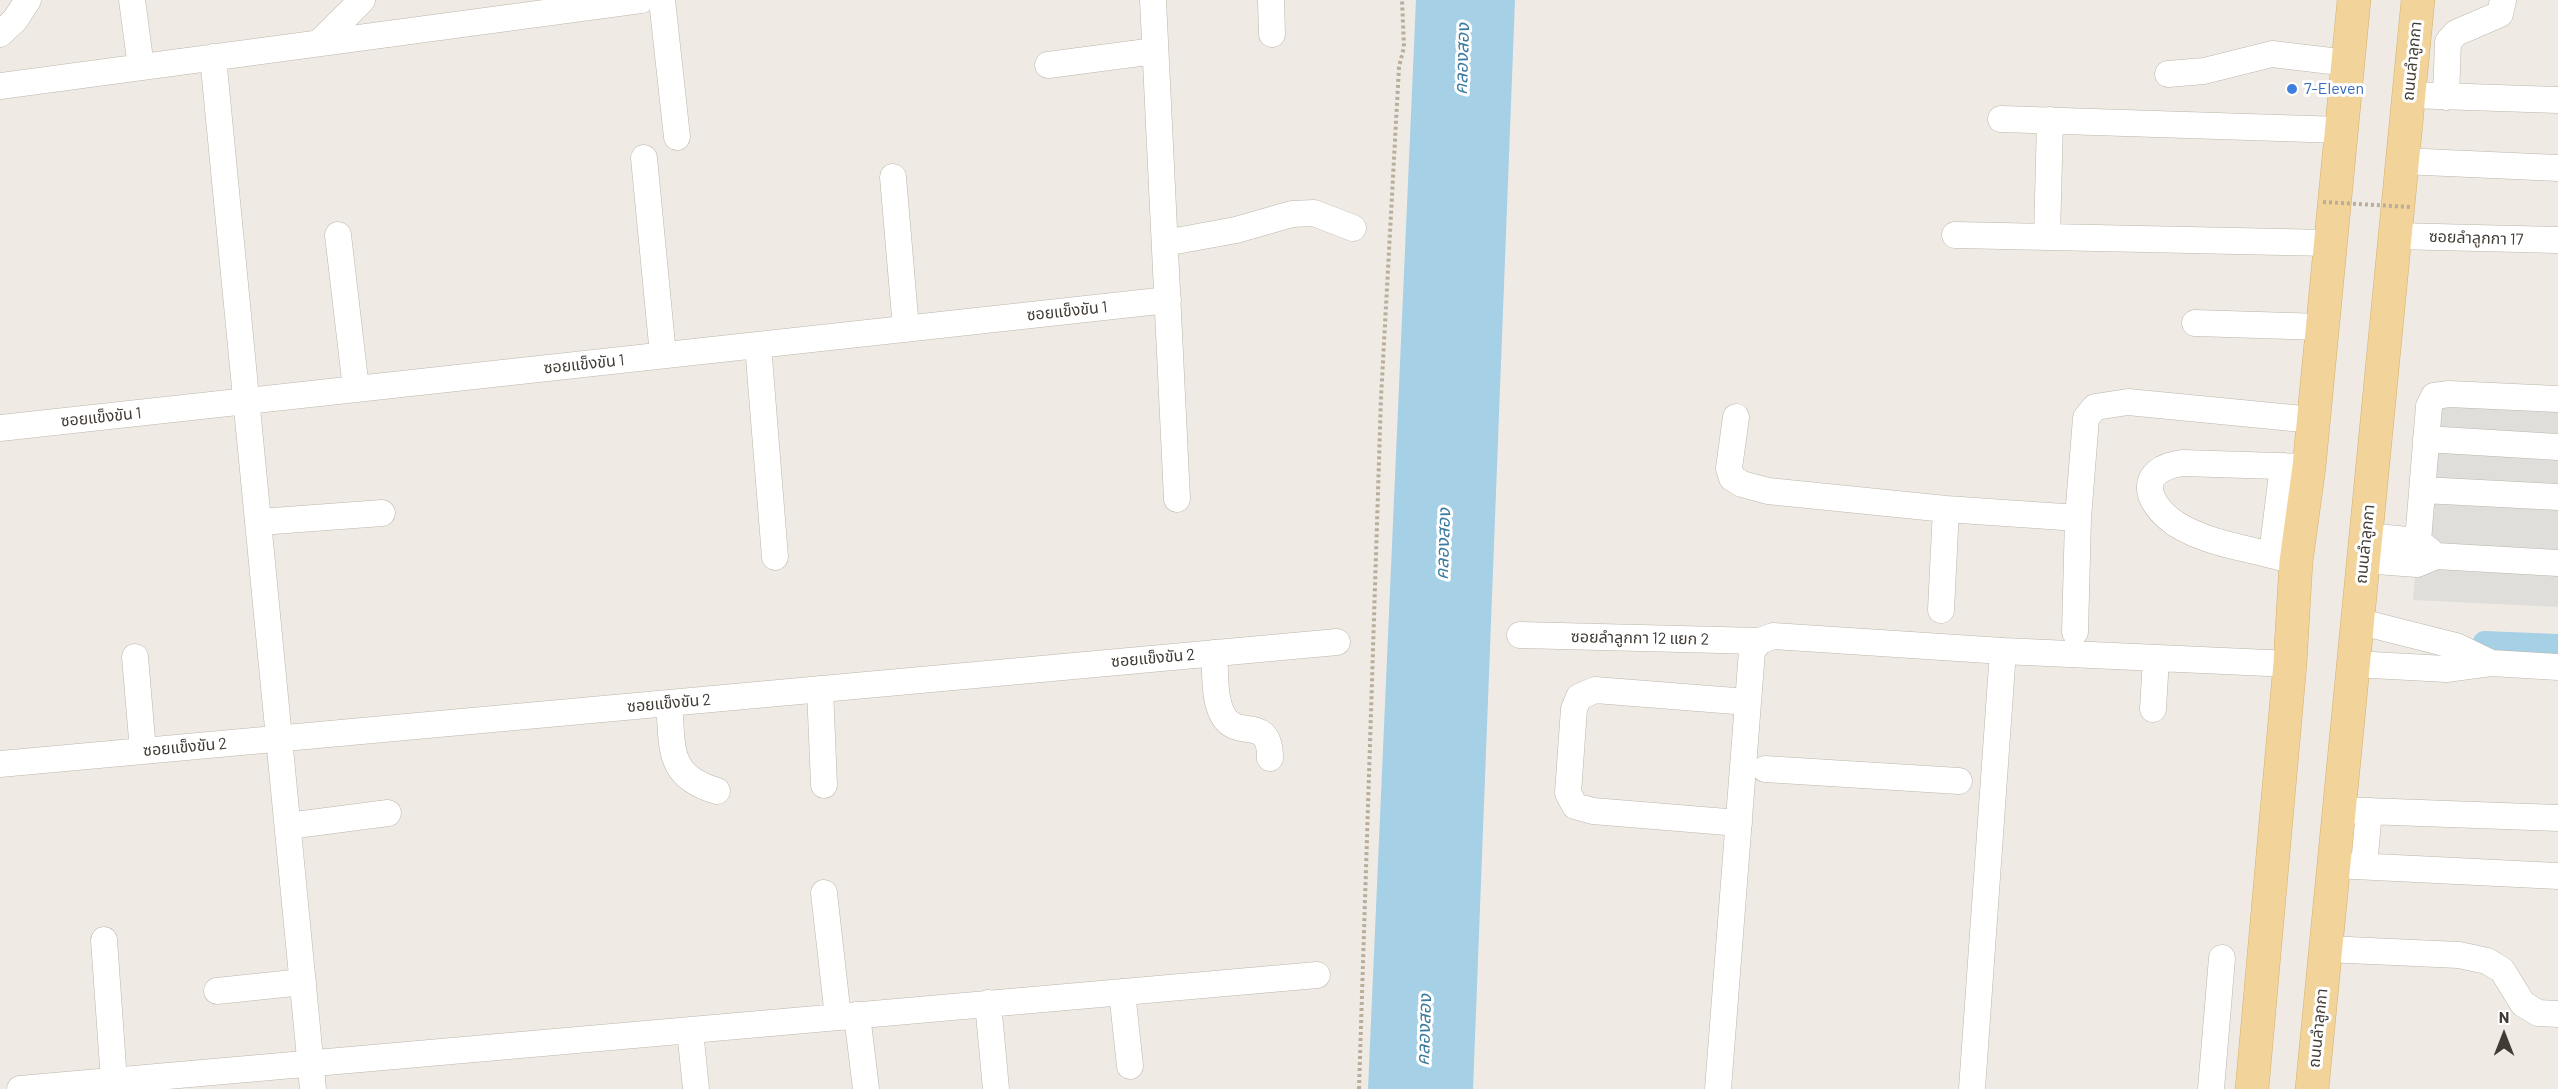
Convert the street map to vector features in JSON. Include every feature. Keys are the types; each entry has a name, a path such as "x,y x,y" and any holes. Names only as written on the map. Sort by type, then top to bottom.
{"main road":[{"path":"2252,1089 2290,664 2284,558 2296,467 2313,420 2354,0"},
{"name":"ถนนลำลูกกา","path":"2312,1089 2326,949 2349,865 2354,810 2353,664 2418,0"}],"street":[{"path":"0,34 15,20 28,0"},
{"path":"132,0 141,67"},
{"path":"319,43 362,0"},
{"path":"0,86 592,3 641,0"},
{"path":"662,0 677,137"},
{"path":"1152,0 1178,500"},
{"path":"1271,0 1272,34"},
{"path":"2446,97 2448,42 2456,33 2500,14 2503,0"},
{"path":"1048,65 1155,51"},
{"path":"2168,74 2204,71 2272,54 2348,63"},
{"path":"213,57 260,522 313,1089"},
{"path":"2409,96 2558,100"},
{"path":"2001,119 2341,129"},
{"path":"2047,237 2050,120"},
{"path":"644,158 663,355"},
{"path":"2402,161 2558,168"},
{"path":"893,177 906,329"},
{"path":"1165,243 1236,230 1292,214 1314,213 1353,228"},
{"path":"338,235 356,389"},
{"path":"1955,235 2329,243"},
{"name":"ซอยลำลูกกา 17","path":"2395,236 2558,240"},
{"name":"ซอยแข็งขัน 1","path":"0,428 1168,300"},
{"path":"2195,323 2322,327"},
{"path":"758,345 775,557"},
{"path":"2427,549 2422,490 2430,400 2439,394 2558,399"},
{"path":"2075,632 2078,518 2086,418 2095,407 2128,402 2313,420"},
{"path":"1736,417 1729,468 1732,478 1742,484 1768,491 1946,509 2078,518"},
{"path":"2426,439 2558,447"},
{"path":"2284,558 2203,537 2177,524 2155,506 2151,498 2151,485 2155,472 2167,465 2183,463 2296,467"},
{"path":"2422,490 2558,497"},
{"path":"1941,610 1946,509"},
{"path":"260,522 382,513"},
{"path":"2364,548 2427,549 2558,563"},
{"path":"2357,621 2456,646 2491,663"},
{"name":"ซอยลําลูกกา 12 แยก 2","path":"1520,635 1760,641 1773,636 2003,651 2290,664"},
{"path":"1718,1089 1752,651 1760,641"},
{"name":"ซอยแข็งขัน 2","path":"0,764 1337,642"},
{"path":"1972,1089 2003,651"},
{"path":"1214,653 1218,701 1224,718 1232,726 1259,731 1266,737 1270,747 1270,758"},
{"path":"135,657 143,751"},
{"path":"2153,708 2156,658"},
{"path":"2353,664 2446,669 2491,663 2558,667"},
{"path":"820,689 824,785"},
{"path":"1739,816 1593,811 1575,806 1568,793 1574,708 1579,697 1595,690 1748,702"},
{"path":"669,703 674,758 684,775 698,785 717,791"},
{"path":"1739,816 1759,793 1765,769 1763,754 1746,729"},
{"path":"1765,769 1959,781"},
{"path":"2354,810 2558,818"},
{"path":"288,826 388,813"},
{"path":"2349,865 2558,876"},
{"path":"824,893 848,1016 866,1089"},
{"path":"104,940 114,1081"},
{"path":"2326,949 2459,955 2487,961 2502,970 2523,1004 2538,1013 2558,1014"},
{"path":"2211,1089 2222,958"},
{"path":"20,1089 114,1081 235,1080 311,1064 1317,975"},
{"path":"217,991 303,982"},
{"path":"1122,992 1130,1066"},
{"path":"988,1004 996,1089"},
{"path":"690,1030 696,1089"}],"path":[{"path":"1359,1089 1381,399 1399,67 1404,47 1402,0"},
{"path":"2323,202 2410,207"}],"shaded area":[{"path":"2430,400 2558,403 2558,607 2413,600"}],"water":[{"name":"คลองสอง","path":"1416,0 1515,0 1473,1089 1368,1089"}],"waterway":[{"path":"2484,642 2558,645"}],"place":[{"name":"7-Eleven","path":"2292,89"}]}
